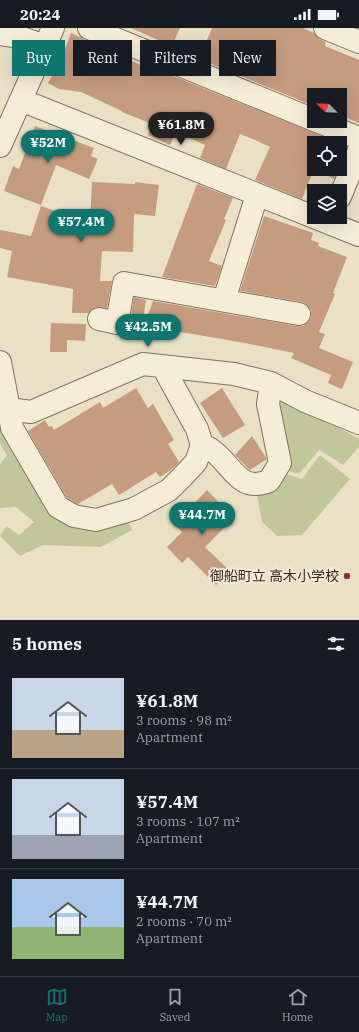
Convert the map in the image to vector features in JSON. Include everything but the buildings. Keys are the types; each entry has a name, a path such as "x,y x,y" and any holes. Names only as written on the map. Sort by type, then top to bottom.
{"street":[{"path":"88,28 307,117"},
{"path":"325,28 359,42"},
{"path":"0,34 19,37 49,37 0,146"},
{"path":"21,100 256,194 307,212"},
{"path":"334,128 359,138"},
{"path":"345,184 359,150"},
{"path":"224,300 256,194"},
{"path":"338,224 359,235"},
{"path":"99,319 117,323 124,283 299,314"},
{"path":"0,362 12,428 58,507 74,516 96,520 134,509 168,490 196,462 202,445 197,429 163,366"},
{"path":"9,409 31,412 143,364 234,374 271,383 305,401 359,423"},
{"path":"202,445 213,451 239,478 247,483 253,485 269,481 280,463 268,404 271,383"}],"green space":[{"path":"277,392 359,439 359,447 343,465 319,450 299,474 282,469"},
{"path":"0,417 12,428 18,461 54,516 127,517 132,530 101,547 43,545 20,556 0,536 6,526 19,535 34,522 16,507 0,508 0,464 7,455 0,444"},
{"path":"320,455 350,479 302,535 277,536 262,522 256,490 274,487 286,474 302,479"}],"place":[{"name":"御船町立 高木小学校","path":"347,576"}]}
